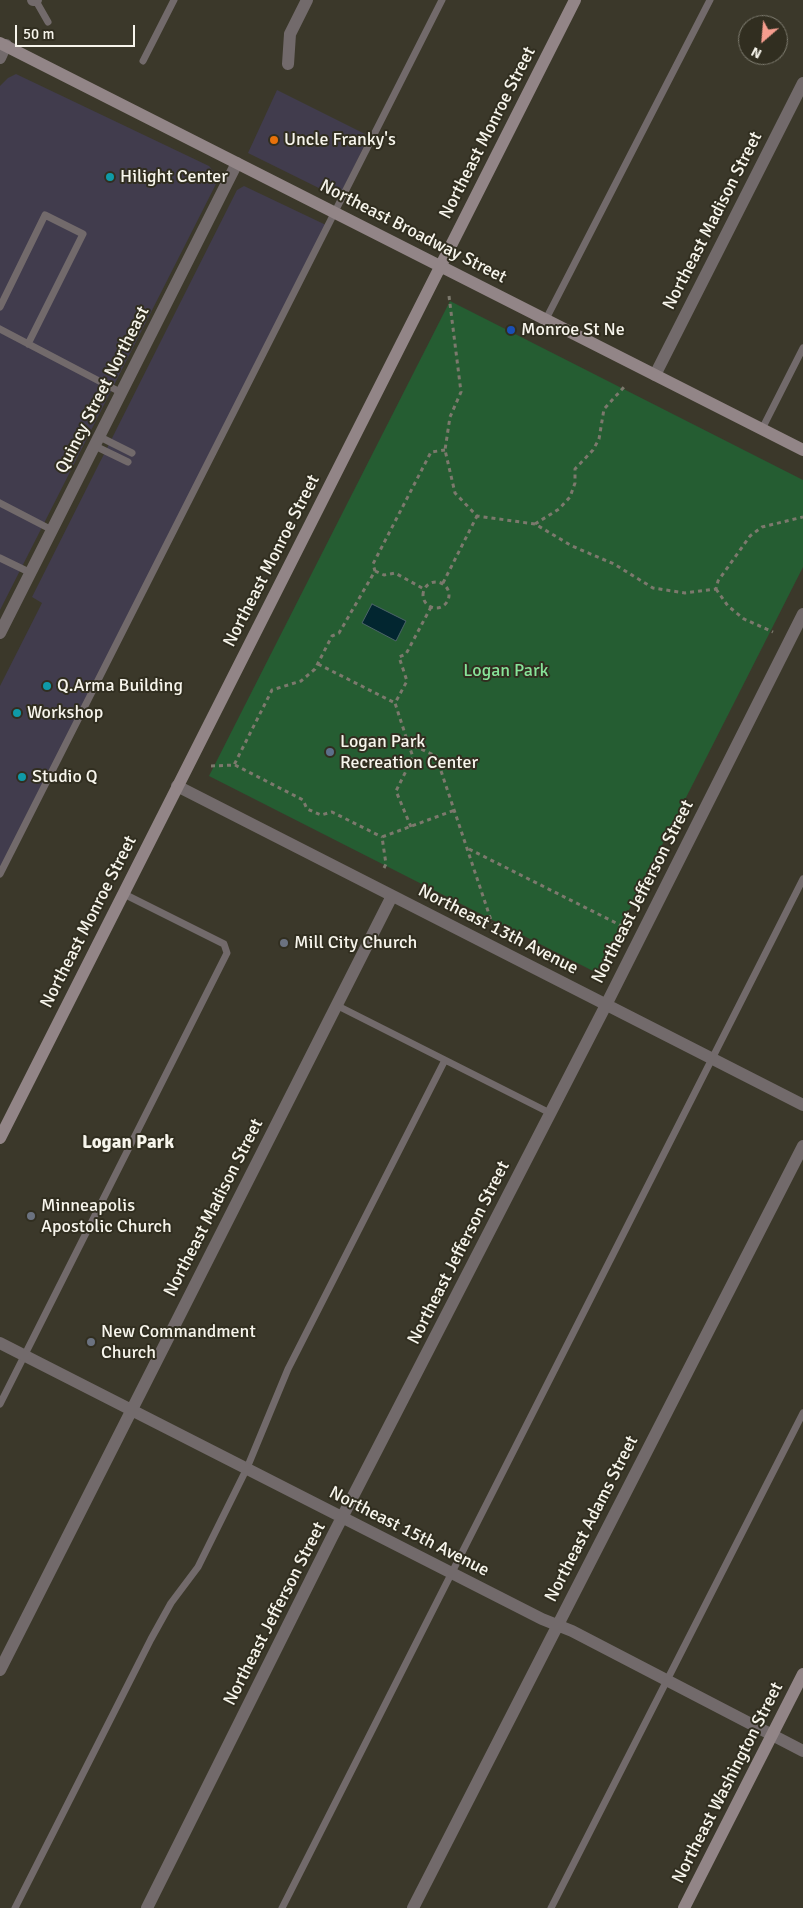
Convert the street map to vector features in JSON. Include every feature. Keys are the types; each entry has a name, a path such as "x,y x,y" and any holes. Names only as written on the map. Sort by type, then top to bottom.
{"street":[{"path":"288,64 290,34 307,0"},
{"name":"Northeast Monroe Street","path":"0,1138 122,893 575,0"},
{"path":"0,58 2,43"},
{"name":"Northeast Broadway Street","path":"2,43 803,450"},
{"name":"Northeast Madison Street","path":"655,375 803,83"},
{"name":"Quincy Street Northeast","path":"0,633 237,162"},
{"name":"Northeast Jefferson Street","path":"147,1908 803,614"},
{"name":"Northeast 13th Avenue","path":"177,786 803,1105"},
{"name":"Northeast Madison Street","path":"0,1670 392,896"},
{"name":"Northeast Adams Street","path":"413,1908 803,1146"},
{"name":"Northeast 15th Avenue","path":"0,1343 556,1626 572,1631 803,1751"},
{"name":"Northeast Washington Street","path":"684,1908 803,1674"}],"lane":[{"path":"35,0 48,22"},
{"path":"143,62 174,0"},
{"path":"0,874 442,0"},
{"path":"546,319 710,0"},
{"path":"0,307 45,215 83,234 28,344"},
{"path":"0,329 122,392"},
{"path":"762,429 803,348"},
{"path":"97,441 132,453"},
{"path":"97,441 128,462"},
{"path":"0,503 52,530"},
{"path":"0,558 30,573"},
{"path":"282,1908 803,879"},
{"path":"0,1404 227,952 224,944 122,893"},
{"path":"336,1005 550,1114"},
{"path":"15,1908 171,1603 198,1567 247,1468 288,1369 445,1060"},
{"path":"551,1908 803,1413"}],"path":[{"path":"449,296 461,392 450,417 445,450 455,493 477,516 535,524 572,546 614,564 653,588 685,593 716,588"},
{"path":"535,524 559,509 570,497 575,483 576,469 593,450 599,439 604,409 624,387"},
{"path":"234,765 272,690 301,681 315,669 332,636 339,633 375,571 373,564 431,452 445,450"},
{"path":"443,583 477,516"},
{"path":"773,632 744,619 728,606 716,588 718,581 750,536 762,527 803,516"},
{"path":"375,571 384,575 395,573 424,589"},
{"path":"430,583 443,583 450,594 447,603 440,608 431,607 423,597 424,589 430,583"},
{"path":"395,703 407,681 398,657 406,654 431,607"},
{"path":"318,664 395,703 413,757 396,791 411,826"},
{"path":"408,743 436,756 492,923"},
{"path":"211,766 234,765 303,800 307,809 321,815 332,812 382,837 455,810"},
{"path":"382,837 386,864 384,868"},
{"path":"468,849 624,927"}],"shaded area":[{"path":"16,74 209,166 215,173 217,182 0,610 0,86 8,78"},
{"path":"277,90 369,136 339,198 248,153"},
{"path":"244,186 326,225 0,869 0,686 42,603 32,597 237,190"}],"green space":[{"name":"Logan Park","path":"450,301 803,480 803,567 597,973 209,776"}],"water":[{"path":"372,604 406,621 396,641 362,623"}],"place":[{"name":"Uncle Franky's","path":"274,140"},
{"name":"Hilight Center","path":"110,177"},
{"name":"Monroe St Ne","path":"511,330"},
{"name":"Q.Arma Building","path":"47,686"},
{"name":"Workshop","path":"17,713"},
{"name":"Logan Park Recreation Center","path":"330,752"},
{"name":"Studio Q","path":"22,777"},
{"name":"Mill City Church","path":"284,943"},
{"name":"Minneapolis Apostolic Church","path":"31,1216"},
{"name":"New Commandment Church","path":"91,1342"}],"district":[{"name":"Logan Park","path":"128,1143"}]}
